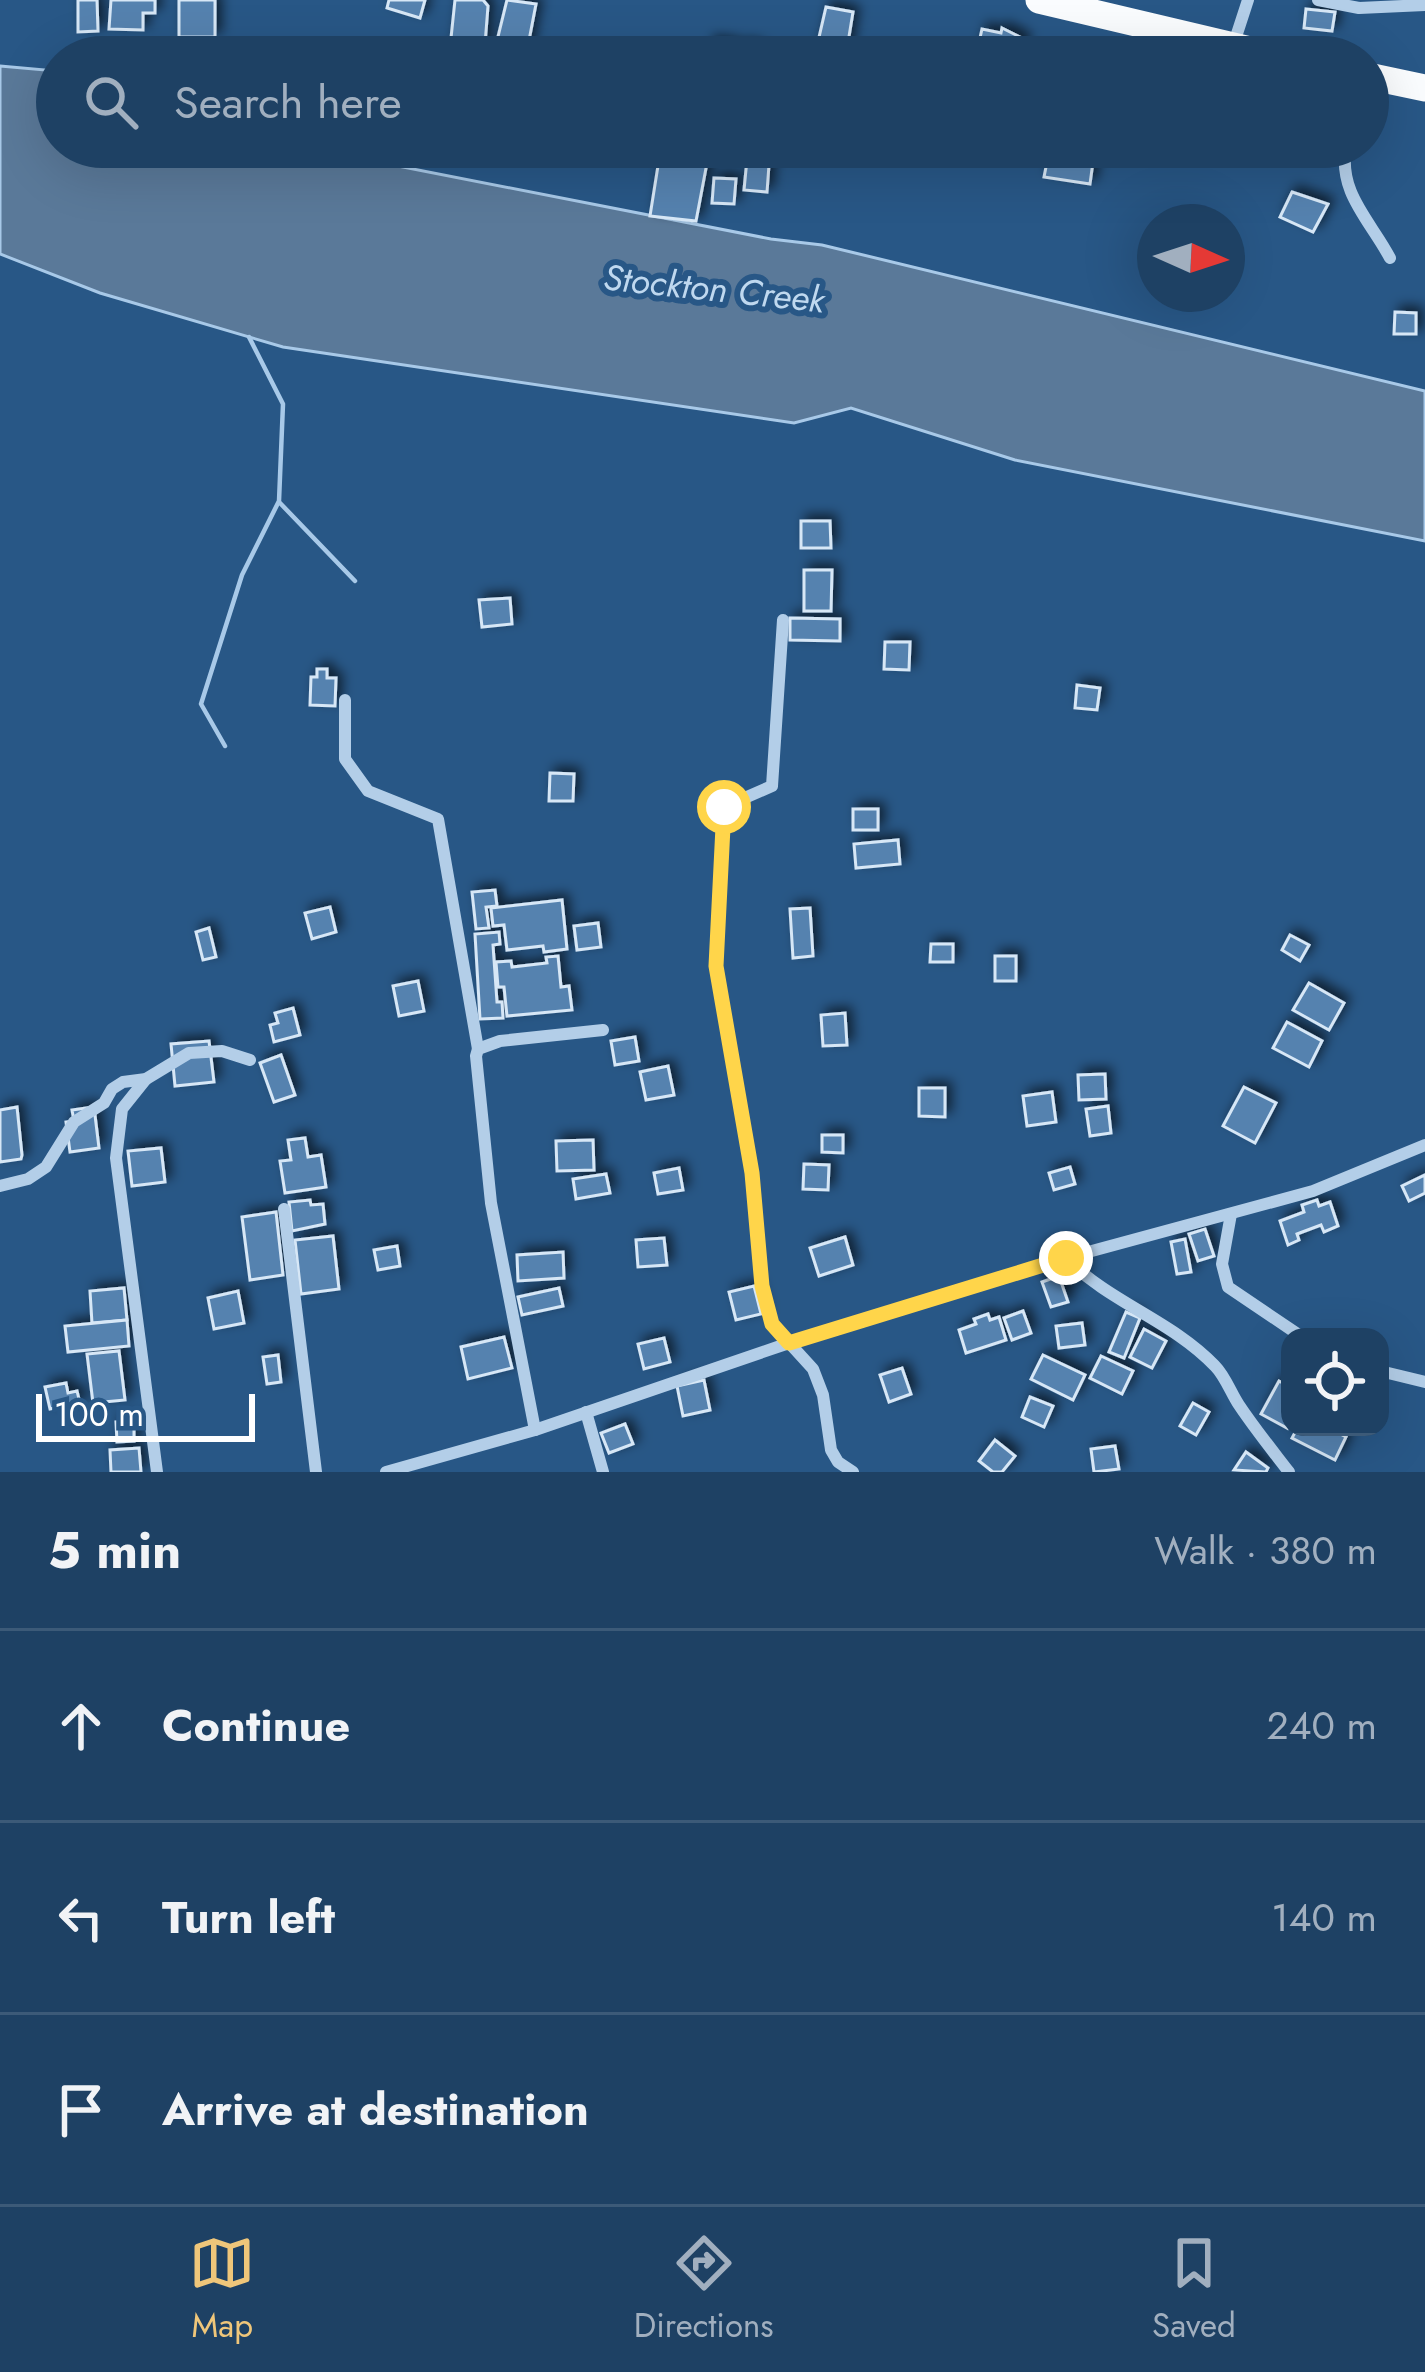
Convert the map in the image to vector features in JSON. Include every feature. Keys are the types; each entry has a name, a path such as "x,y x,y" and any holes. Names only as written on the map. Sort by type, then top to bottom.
{"highway":[{"path":"1039,0 1082,5 1193,36"},
{"path":"1389,80 1425,88"}],"street":[{"path":"1237,36 1248,0"},
{"path":"1318,0 1359,8 1425,4"},
{"path":"1342,168 1347,190 1390,258"},
{"path":"783,620 772,786 724,807 716,966 752,1173 762,1286 772,1324 813,1369 823,1395 831,1450 853,1472"},
{"path":"345,700 345,759 368,791 438,820 478,1049 491,1202 535,1430"},
{"path":"478,1049 500,1041 604,1030"},
{"path":"0,1186 28,1180 46,1166 74,1122 104,1103 112,1088 146,1079 189,1053 222,1052 250,1060"},
{"path":"146,1079 122,1109 116,1158 157,1472"},
{"path":"386,1472 535,1430 789,1343 1066,1258 1313,1191 1425,1145"},
{"path":"284,1209 316,1472"},
{"path":"1231,1214 1222,1264 1228,1287 1289,1328"},
{"path":"1066,1258 1088,1281 1156,1318 1218,1368 1262,1439 1289,1472"},
{"path":"1389,1373 1425,1382"},
{"path":"586,1412 603,1472"}],"water":[{"name":"Stockton Creek","path":"0,66 36,69 36,168 408,168 822,245 1425,391 1425,541 1015,460 851,408 794,423 283,347 100,293 0,254"}],"building":[{"path":"78,0 97,0 98,31 78,32"},
{"path":"111,0 155,0 155,13 143,13 143,30 109,29"},
{"path":"179,0 215,0 215,36 179,36"},
{"path":"389,0 425,0 420,18 387,8"},
{"path":"455,0 483,0 488,6 486,36 451,36"},
{"path":"507,0 536,4 530,36 498,36"},
{"path":"826,7 853,12 849,36 819,36"},
{"path":"1306,9 1335,12 1332,31 1304,28"},
{"path":"1002,28 1018,36 980,36 982,29 1001,33"},
{"path":"658,168 706,168 696,221 650,216"},
{"path":"746,168 769,168 767,192 744,190"},
{"path":"1046,168 1092,168 1090,184 1044,177"},
{"path":"714,178 736,179 734,204 712,203"},
{"path":"1292,192 1328,204 1313,232 1280,217"},
{"path":"1395,312 1416,313 1416,334 1394,334"},
{"path":"801,521 830,521 831,548 801,548"},
{"path":"804,570 832,570 831,611 804,611"},
{"path":"510,598 512,624 482,627 479,600"},
{"path":"790,618 840,619 840,641 790,640"},
{"path":"885,642 910,642 909,670 884,669"},
{"path":"317,669 327,669 327,678 336,678 335,706 310,705 311,677 317,677"},
{"path":"1077,685 1100,688 1097,710 1075,708"},
{"path":"550,773 574,774 573,801 549,801"},
{"path":"853,809 878,809 878,830 853,830"},
{"path":"898,840 900,864 856,868 854,844"},
{"path":"495,890 497,906 486,907 489,928 476,929 472,892"},
{"path":"562,900 567,949 507,950 504,925 493,926 491,908"},
{"path":"330,907 336,932 312,939 305,913"},
{"path":"810,908 813,956 793,958 790,909"},
{"path":"598,923 601,947 577,950 574,926"},
{"path":"209,928 216,957 203,960 196,932"},
{"path":"499,932 500,944 493,945 497,1002 502,1002 503,1018 480,1019 475,934"},
{"path":"1290,935 1309,945 1300,961 1282,950"},
{"path":"931,944 953,944 953,962 930,962"},
{"path":"558,956 561,987 569,986 572,1010 507,1016 496,962 511,961 512,967 547,963 546,957"},
{"path":"995,956 1016,956 1016,981 995,981"},
{"path":"418,981 424,1011 399,1016 393,986"},
{"path":"1309,983 1344,1003 1329,1030 1293,1010"},
{"path":"293,1008 300,1035 274,1042 270,1025 278,1023 275,1013"},
{"path":"845,1013 847,1045 823,1046 821,1015"},
{"path":"1287,1022 1322,1041 1309,1067 1273,1048"},
{"path":"635,1037 639,1061 615,1065 611,1041"},
{"path":"209,1041 214,1082 175,1086 171,1044"},
{"path":"281,1055 295,1095 274,1102 260,1063"},
{"path":"668,1066 674,1095 646,1100 640,1072"},
{"path":"1105,1074 1106,1099 1079,1100 1078,1075"},
{"path":"1244,1087 1276,1103 1255,1143 1223,1126"},
{"path":"919,1088 945,1088 945,1117 919,1116"},
{"path":"1052,1092 1056,1122 1027,1126 1023,1096"},
{"path":"1108,1106 1111,1133 1090,1136 1086,1109"},
{"path":"17,1107 21,1159 0,1162 0,1110"},
{"path":"94,1107 99,1148 70,1152 66,1122 74,1121 72,1110"},
{"path":"822,1135 843,1135 843,1153 822,1152"},
{"path":"305,1138 308,1157 321,1155 326,1187 285,1193 280,1161 291,1160 288,1140"},
{"path":"593,1140 594,1170 557,1171 556,1141"},
{"path":"161,1148 165,1182 132,1186 128,1151"},
{"path":"804,1164 829,1165 828,1190 803,1189"},
{"path":"1070,1167 1075,1184 1054,1190 1049,1173"},
{"path":"679,1168 683,1190 658,1194 654,1173"},
{"path":"606,1174 610,1193 576,1199 573,1179"},
{"path":"1425,1175 1425,1193 1409,1201 1402,1186"},
{"path":"310,1200 311,1205 323,1204 325,1224 292,1231 289,1202"},
{"path":"1317,1200 1319,1206 1330,1202 1338,1226 1324,1232 1321,1225 1297,1234 1299,1240 1288,1245 1280,1221 1304,1212 1302,1205"},
{"path":"276,1212 283,1275 250,1280 242,1217"},
{"path":"1205,1229 1214,1256 1198,1261 1189,1234"},
{"path":"333,1236 339,1289 301,1294 295,1240"},
{"path":"845,1237 853,1265 819,1276 810,1248"},
{"path":"664,1238 667,1265 638,1267 636,1240"},
{"path":"1185,1239 1191,1272 1177,1274 1171,1242"},
{"path":"397,1246 400,1266 378,1270 374,1250"},
{"path":"563,1252 564,1278 518,1281 517,1255"},
{"path":"1059,1276 1068,1302 1051,1307 1042,1282"},
{"path":"754,1286 761,1314 736,1320 729,1292"},
{"path":"124,1288 127,1320 92,1323 90,1291"},
{"path":"559,1288 563,1306 522,1315 518,1297"},
{"path":"238,1291 244,1323 214,1329 208,1298"},
{"path":"1023,1311 1031,1333 1012,1340 1004,1318"},
{"path":"1126,1312 1140,1318 1124,1358 1109,1352"},
{"path":"988,1314 990,1320 999,1317 1006,1340 966,1353 959,1330"},
{"path":"127,1320 129,1346 68,1352 65,1326"},
{"path":"1082,1323 1085,1345 1059,1348 1056,1326"},
{"path":"1144,1329 1166,1341 1152,1368 1130,1357"},
{"path":"504,1337 512,1368 468,1379 461,1347"},
{"path":"664,1338 670,1362 644,1369 638,1344"},
{"path":"119,1351 125,1400 93,1403 87,1354"},
{"path":"278,1355 281,1382 267,1384 263,1357"},
{"path":"1043,1355 1085,1375 1073,1400 1031,1379"},
{"path":"1101,1356 1133,1371 1122,1394 1090,1378"},
{"path":"902,1368 911,1394 889,1402 880,1375"},
{"path":"704,1380 710,1410 683,1416 677,1386"},
{"path":"1279,1381 1281,1382 1281,1425 1261,1414"},
{"path":"66,1383 68,1393 77,1391 80,1403 50,1409 45,1387"},
{"path":"1030,1397 1053,1406 1044,1427 1022,1417"},
{"path":"1193,1403 1209,1412 1196,1435 1180,1426"},
{"path":"134,1421 134,1441 117,1442 116,1422"},
{"path":"625,1424 633,1444 609,1453 601,1433"},
{"path":"1293,1436 1346,1437 1335,1460"},
{"path":"995,1440 1015,1456 1002,1472 993,1472 979,1461"},
{"path":"1115,1446 1119,1469 1094,1472 1091,1449"},
{"path":"139,1448 141,1472 111,1472 110,1450"},
{"path":"1246,1452 1268,1468 1266,1472 1234,1470"}],"waterway":[{"path":"225,746 201,704 242,575 279,501 283,404 249,337"},
{"path":"280,503 355,581"}],"route":[{"path":"724,807 716,966 752,1173 762,1286 772,1324 789,1343 1066,1258"}]}
